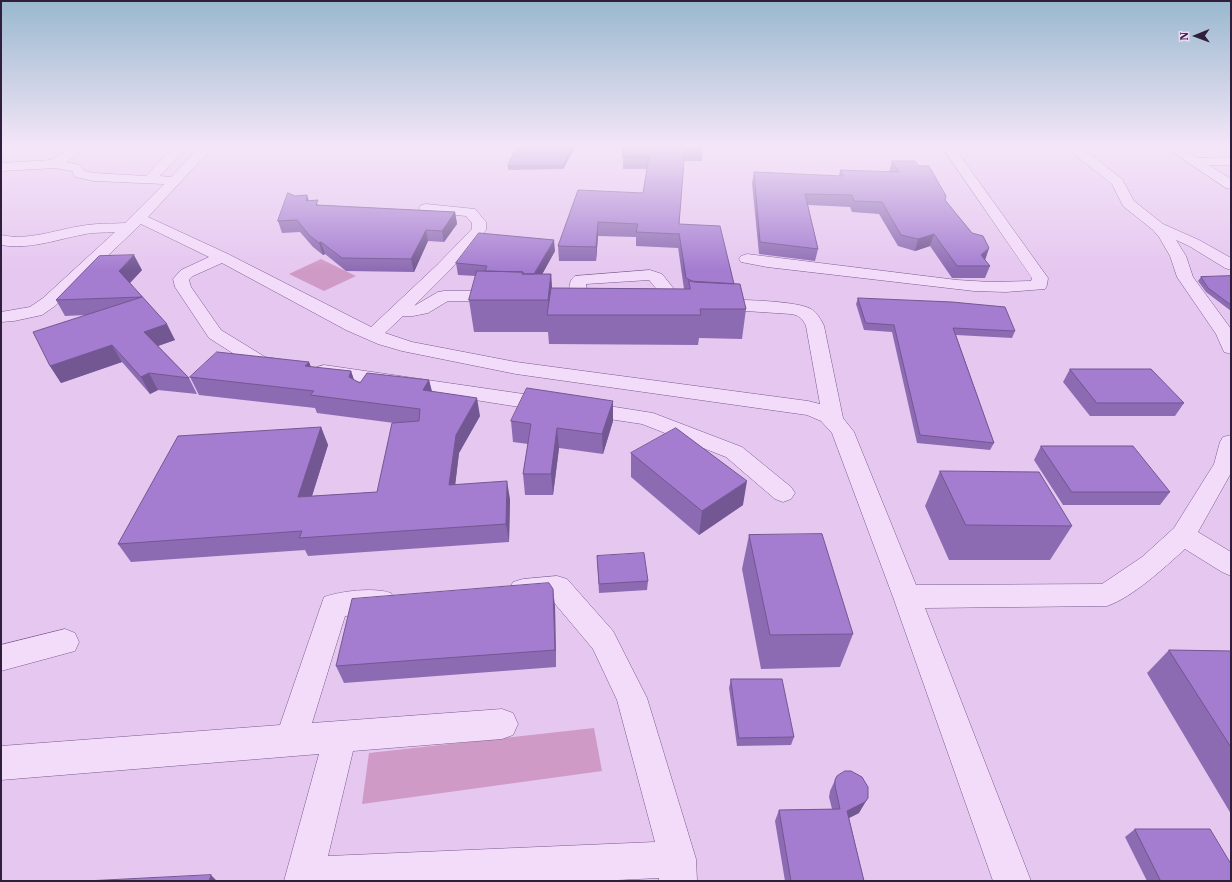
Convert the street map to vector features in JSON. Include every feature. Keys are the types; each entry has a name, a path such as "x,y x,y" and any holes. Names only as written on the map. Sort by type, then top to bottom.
{"street":[{"path":"1,316 14,316 36,312 49,302 168,188"},
{"path":"748,259 836,272 946,284 994,286 1039,285 1040,278 977,188"},
{"path":"1120,188 1128,203 1158,227 1194,243 1231,265"},
{"path":"374,335 443,268 479,230 479,222 470,212 426,208"},
{"path":"1,240 11,242 50,238 82,230 134,222 222,257 310,305 374,335 409,347 516,368 808,408 833,419 843,432 907,597 1012,881"},
{"path":"1158,227 1178,256 1185,277 1191,287 1229,339"},
{"path":"222,257 187,273 181,280 183,287 215,334 260,362 646,418 734,452 783,493"},
{"path":"616,301 588,302 577,299 578,282 586,277 650,275 656,277 663,290 670,296 686,302"},
{"path":"399,310 413,311 422,309 444,296 452,295 513,297"},
{"path":"651,301 791,309 807,314 815,326 833,419"},
{"path":"474,394 516,368"},
{"path":"907,597 1107,595 1151,564 1183,535 1224,464 1231,442"},
{"path":"1183,535 1231,565"},
{"path":"340,737 304,878 678,870 632,698 603,640 557,587 493,592"},
{"path":"291,740 334,605 406,599"},
{"path":"1,658 65,642"},
{"path":"1,763 502,724"}],"shaded area":[{"path":"321,259 356,276 324,291 289,274"},
{"path":"594,728 602,771 362,804 369,753"}],"building":[{"path":"644,188 682,188 679,224 720,226 734,284 694,282 686,278 679,233 636,232 638,224 598,222 596,247 558,246 578,190 643,193"},
{"path":"755,188 942,188 946,196 945,200 972,233 983,236 989,248 981,255 990,266 957,266 934,234 918,239 901,235 882,202 854,201 852,195 805,194 818,249 760,242"},
{"path":"288,193 295,196 307,195 306,201 318,200 316,205 455,212 442,231 426,230 411,259 342,258 309,235 297,220 278,221"},
{"path":"479,233 554,240 534,274 523,274 523,272 485,271 487,266 456,263"},
{"path":"134,255 119,271 167,324 144,332 189,378 149,373 141,377 112,345 50,366 33,332 142,297 56,300 99,256"},
{"path":"477,271 551,274 548,300 469,300"},
{"path":"1231,276 1231,305 1208,288 1201,277"},
{"path":"689,281 740,284 746,309 700,309 701,315 547,315 551,288 690,289"},
{"path":"858,298 952,302 1005,307 1015,331 953,328 994,443 920,435 894,325 866,323"},
{"path":"217,352 309,362 305,366 351,371 349,377 360,383 367,373 429,380 423,390 477,398 456,435 449,485 507,481 506,524 299,538 302,531 118,544 178,436 321,427 298,497 377,492 392,423 419,421 420,409 310,395 314,391 190,377"},
{"path":"1070,369 1151,369 1184,403 1097,403"},
{"path":"527,388 613,401 602,434 557,428 551,474 523,474 531,424 511,421"},
{"path":"676,428 747,481 702,511 631,453"},
{"path":"1041,446 1133,446 1170,492 1072,492"},
{"path":"940,471 1039,472 1072,526 966,525"},
{"path":"822,534 853,634 770,635 749,535"},
{"path":"644,553 648,581 599,584 597,556"},
{"path":"549,583 553,589 555,650 336,666 352,599"},
{"path":"1169,650 1231,651 1231,747"},
{"path":"731,679 782,679 794,737 739,738"},
{"path":"845,771 851,771 862,777 868,787 868,798 865,802 847,811 864,881 791,881 779,810 840,809 835,780 837,776"},
{"path":"1135,829 1210,829 1231,864 1231,881 1161,881"},
{"path":"211,875 209,881 86,881"}]}
